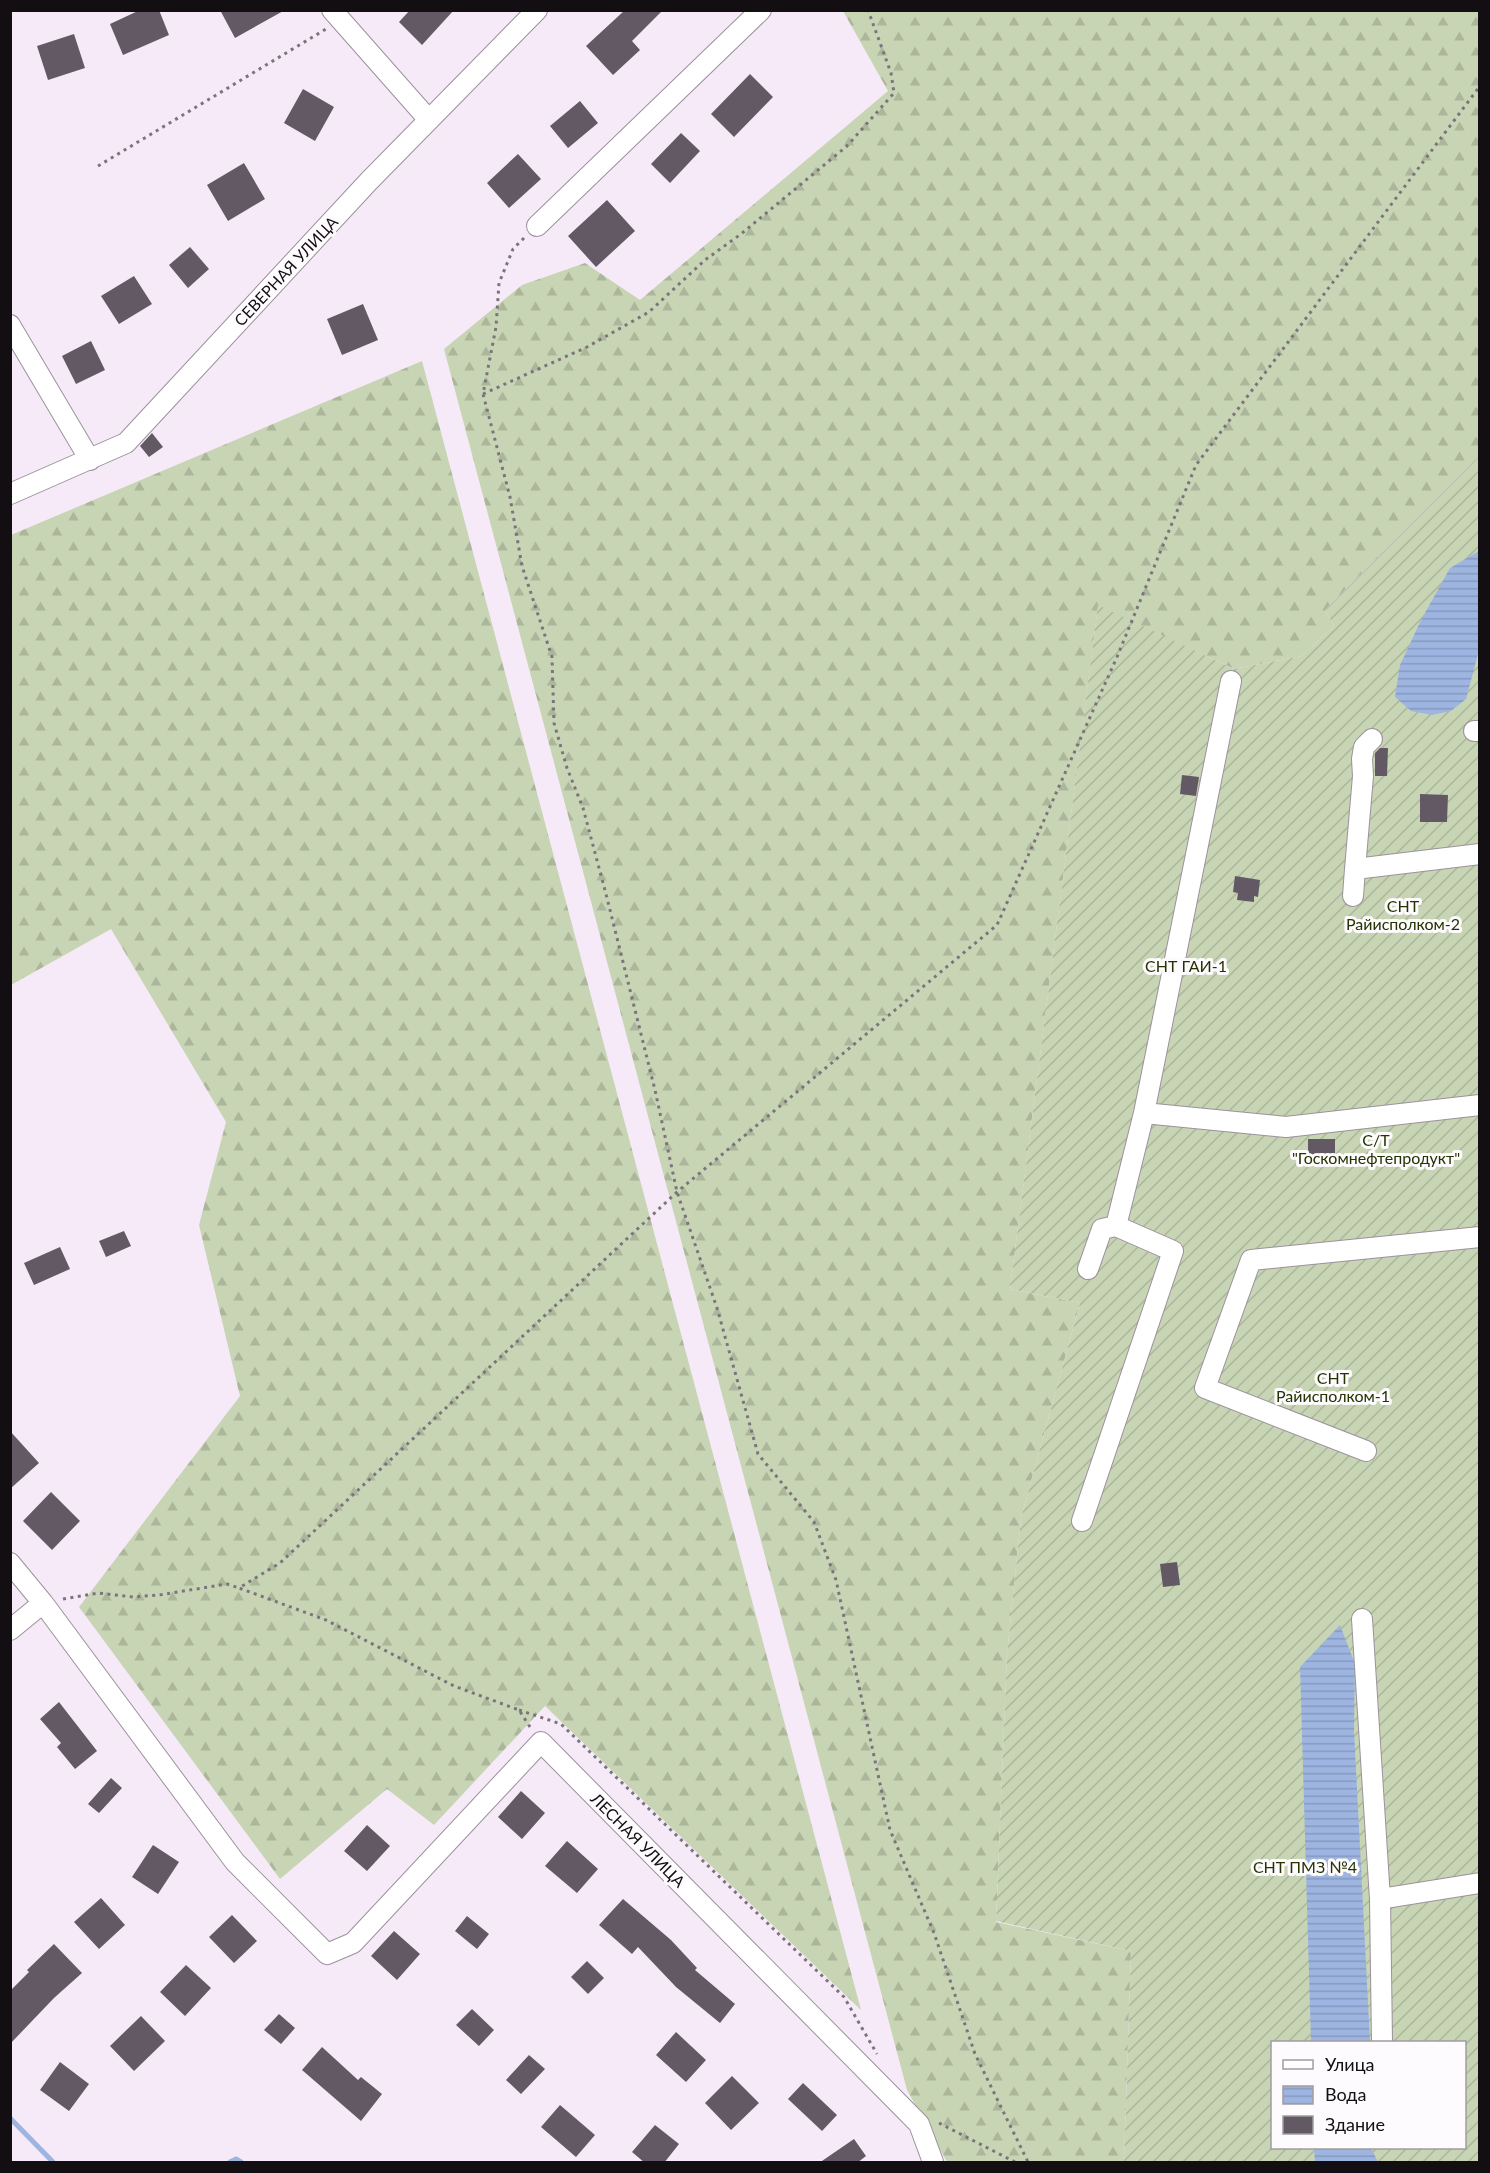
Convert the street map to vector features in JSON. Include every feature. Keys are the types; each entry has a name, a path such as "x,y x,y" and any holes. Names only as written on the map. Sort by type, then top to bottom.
{"street":[{"name":"СЕВЕРНАЯ УЛИЦА","path":"10,494 126,443 369,181 537,10"},
{"path":"537,226 761,10"},
{"path":"336,15 429,120"},
{"path":"10,325 90,460"},
{"path":"1116,1226 1144,1113 1231,681"},
{"path":"1353,896 1363,776 1362,759 1364,747 1372,739"},
{"path":"1355,869 1479,854"},
{"path":"1144,1113 1286,1127 1479,1105"},
{"path":"1082,1521 1173,1251 1116,1226 1102,1229 1088,1269"},
{"path":"1366,1451 1205,1388 1251,1260 1479,1237"},
{"path":"10,1563 43,1603 235,1862 327,1954 353,1942 541,1742"},
{"path":"10,1630 43,1603"},
{"path":"1362,1619 1380,1899 1382,2041"},
{"name":"ЛЕСНАЯ УЛИЦА","path":"541,1742 919,2124 933,2163"},
{"path":"1380,1899 1479,1883"}],"path":[{"path":"483,394 587,347 649,312 705,260 741,234 846,146 894,93 891,73 868,10"},
{"path":"98,166 336,15"},
{"path":"239,1588 280,1563 677,1192 997,925 1122,647 1196,465 1479,86"},
{"path":"537,226 513,249 499,283 496,327 483,394 510,497 522,566 552,657 554,723 567,768 583,808 606,894 655,1090 677,1192 717,1308 758,1454 814,1522 836,1580 890,1830 934,1932 975,2054 1028,2163"},
{"path":"43,1603 98,1593 133,1597 227,1584 326,1620 454,1686 561,1725 844,1997 880,2058"},
{"path":"519,1710 541,1742"},
{"path":"931,2119 1015,2163"}],"green space":[{"path":"843,11 1479,11 1479,456 1325,610 1334,626 1302,656 1234,669 1098,606 1010,1289 1080,1303 1021,1518 1007,1654 996,1922 1131,1951 1124,2162 947,2162 907,2090 444,349 522,285 585,263 640,300 888,91"},
{"path":"422,361 861,2010 545,1706 434,1825 387,1789 280,1879 79,1607 240,1396 199,1225 226,1122 111,929 11,985 11,535"},
{"path":"1479,456 1479,2162 1124,2162 1131,1951 996,1921 1007,1654 1021,1518 1080,1303 1010,1289 1098,605 1234,669 1302,656 1334,626 1325,610"}],"water":[{"path":"1479,551 1479,650 1466,699 1451,711 1432,715 1411,711 1395,697 1400,665 1421,620 1450,568"},
{"path":"1340,1625 1355,1664 1354,1730 1370,2041 1311,2041 1300,1667"},
{"path":"1314,2149 1372,2149 1378,2162 1315,2162"}],"building":[{"path":"140,10 159,10 169,35 123,55 110,24"},
{"path":"220,10 285,10 235,38"},
{"path":"410,10 454,10 422,45 399,22"},
{"path":"625,10 663,10 632,41 640,50 613,75 586,46"},
{"path":"74,34 85,68 48,80 37,46"},
{"path":"750,74 773,97 734,137 711,114"},
{"path":"303,89 334,107 315,141 284,123"},
{"path":"580,101 598,123 568,148 550,126"},
{"path":"681,133 700,151 670,183 651,164"},
{"path":"518,154 541,179 509,208 487,183"},
{"path":"244,163 265,199 228,221 207,185"},
{"path":"607,200 635,231 596,267 568,236"},
{"path":"190,247 209,269 188,288 169,265"},
{"path":"134,276 152,304 119,324 101,296"},
{"path":"363,304 378,340 342,355 327,319"},
{"path":"91,341 105,370 76,384 62,356"},
{"path":"152,433 163,447 149,457 140,446"},
{"path":"1380,748 1388,748 1387,776 1375,776 1375,753"},
{"path":"1182,775 1199,777 1196,796 1180,794"},
{"path":"1420,794 1448,795 1447,822 1420,822"},
{"path":"1235,876 1260,880 1258,897 1254,896 1254,902 1237,900 1238,893 1233,892"},
{"path":"1308,1139 1335,1139 1335,1164 1308,1165"},
{"path":"124,1231 131,1246 106,1257 99,1241"},
{"path":"60,1247 70,1269 34,1285 24,1263"},
{"path":"10,1431 39,1463 10,1489"},
{"path":"51,1492 80,1521 52,1550 23,1521"},
{"path":"1177,1562 1180,1585 1163,1587 1160,1564"},
{"path":"59,1702 97,1751 75,1769 57,1747 61,1743 40,1719"},
{"path":"111,1778 122,1788 99,1813 88,1804"},
{"path":"521,1791 545,1813 522,1839 498,1817"},
{"path":"367,1825 390,1846 367,1871 344,1851"},
{"path":"567,1841 598,1869 577,1893 545,1866"},
{"path":"153,1845 179,1862 158,1894 132,1877"},
{"path":"101,1898 125,1925 99,1949 74,1922"},
{"path":"623,1899 671,1940 697,1968 695,1970 735,2004 720,2023 676,1987 638,1947 632,1954 599,1925"},
{"path":"232,1915 257,1941 234,1963 209,1937"},
{"path":"467,1916 489,1934 477,1949 455,1931"},
{"path":"394,1931 420,1954 397,1980 371,1956"},
{"path":"54,1944 82,1973 54,1998 10,2044 10,1991 29,1972 27,1970"},
{"path":"587,1961 604,1978 588,1994 571,1977"},
{"path":"186,1965 211,1988 185,2016 160,1992"},
{"path":"472,2009 494,2030 479,2046 456,2025"},
{"path":"279,2014 295,2028 281,2044 264,2030"},
{"path":"141,2016 165,2041 134,2071 110,2046"},
{"path":"676,2032 706,2060 686,2082 656,2055"},
{"path":"322,2047 358,2080 361,2077 382,2094 361,2121 302,2070"},
{"path":"529,2055 545,2069 521,2094 506,2080"},
{"path":"60,2062 89,2084 69,2111 40,2090"},
{"path":"732,2076 759,2103 731,2130 705,2103"},
{"path":"803,2083 837,2115 822,2131 788,2099"},
{"path":"560,2105 595,2135 576,2157 541,2127"},
{"path":"655,2125 679,2144 664,2163 645,2163 632,2152"},
{"path":"854,2139 866,2156 857,2163 819,2163"}],"waterway":[{"path":"10,2118 53,2162"},
{"path":"230,2162 236,2159 241,2162"}],"park label":[{"name":"СНТ Райисполком-2","path":"1403,915"},
{"name":"СНТ ГАИ-1","path":"1186,966"},
{"name":"С/Т \"Госкомнефтепродукт\"","path":"1376,1149"},
{"name":"СНТ Райисполком-1","path":"1333,1387"},
{"name":"СНТ ПМЗ №4","path":"1305,1867"}]}
